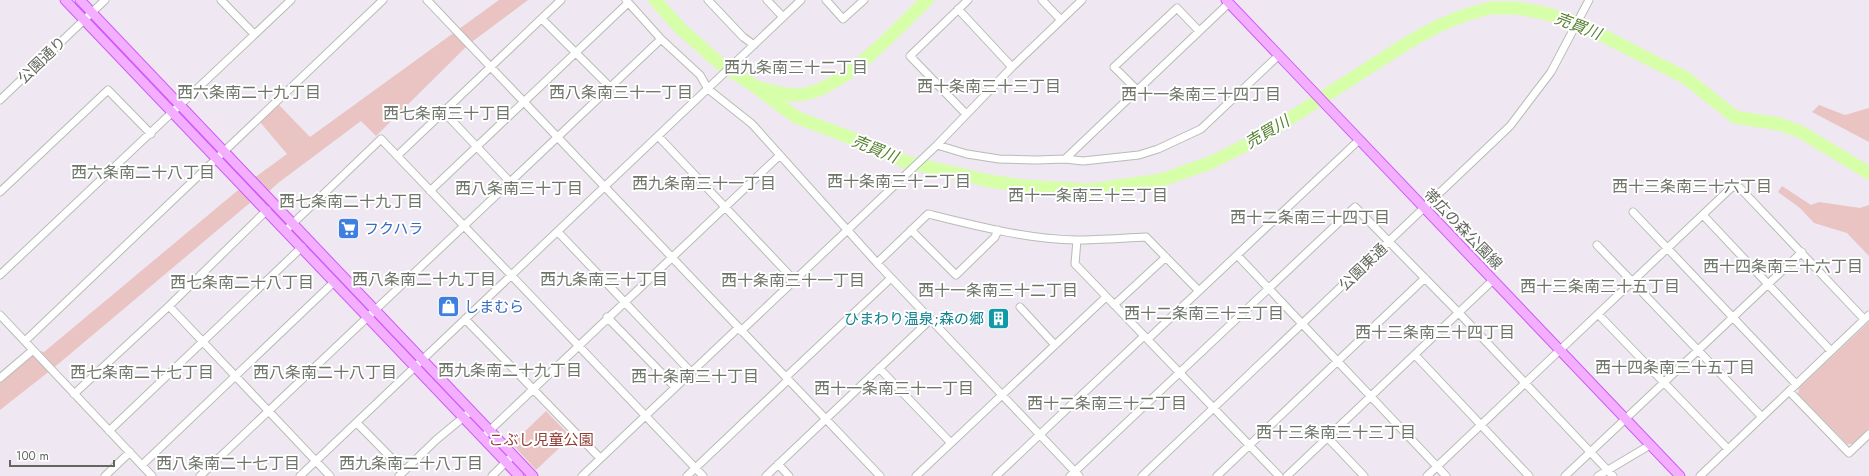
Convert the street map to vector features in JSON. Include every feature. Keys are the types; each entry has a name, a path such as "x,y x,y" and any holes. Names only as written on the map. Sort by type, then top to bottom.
{"main road":[{"path":"65,0 267,210 519,476"},
{"path":"80,0 533,476"},
{"name":"帯広の森公園線","path":"1227,2 1680,476"}],"street":[{"name":"公園通り","path":"0,100 105,0"},
{"path":"221,0 254,34"},
{"path":"0,275 291,0"},
{"path":"25,341 383,0"},
{"path":"427,0 880,476"},
{"path":"397,156 561,0"},
{"path":"708,0 744,37 754,45"},
{"path":"767,0 783,17"},
{"path":"300,476 801,0"},
{"path":"826,0 843,19 864,0"},
{"path":"966,114 910,56 968,0"},
{"path":"1042,0 1061,20"},
{"path":"582,476 691,372 740,330 902,178 1012,67 1082,0"},
{"path":"430,191 627,2 661,40 700,75 708,89 752,124 877,263 1003,394 1075,475 1180,372 1355,207 1459,313 1610,473"},
{"path":"1065,159 1200,31 1227,2"},
{"name":"公園東通","path":"1142,476 1510,126 1535,95 1568,41 1587,2"},
{"path":"1138,91 1114,67 1177,8 1200,31"},
{"path":"958,9 1012,67"},
{"path":"542,18 611,88"},
{"path":"200,476 661,40"},
{"path":"935,146 967,154 999,159 1065,159 1083,161 1139,155 1158,149 1201,129 1279,55"},
{"path":"0,192 108,90 150,134"},
{"path":"444,112 511,183"},
{"path":"658,136 794,280"},
{"path":"286,230 381,139 703,476"},
{"path":"996,476 1146,337 1238,256 1359,140"},
{"path":"482,437 607,317 780,155"},
{"path":"1427,476 1732,187 1740,188 1867,317 1700,476"},
{"path":"74,394 169,306 267,210"},
{"path":"1633,212 1796,384"},
{"path":"877,263 928,214 998,230 1056,239 1077,240 1146,236 1199,291"},
{"path":"1702,215 1831,351"},
{"path":"911,230 956,275 995,238 998,230"},
{"path":"558,232 691,372"},
{"path":"1077,240 1075,264 1279,476"},
{"path":"1597,245 1697,351 1762,417"},
{"path":"109,431 302,247"},
{"path":"1565,476 1624,418 1733,318 1802,252"},
{"path":"1238,256 1446,476"},
{"path":"1114,305 1166,257"},
{"path":"687,476 891,278"},
{"path":"1217,476 1425,278"},
{"path":"1288,476 1493,280"},
{"path":"142,465 334,282"},
{"path":"916,476 1106,297"},
{"path":"169,306 330,476"},
{"path":"1020,307 1055,345"},
{"path":"1598,314 1728,449"},
{"path":"0,315 152,476"},
{"path":"607,317 675,387"},
{"path":"766,476 931,319"},
{"path":"465,320 600,458"},
{"path":"0,378 33,350"},
{"path":"1415,355 1529,476"},
{"path":"879,368 951,443"},
{"path":"1789,391 1849,453 1869,434"},
{"path":"357,423 402,474 436,440 471,411"},
{"path":"1328,438 1364,476"},
{"path":"1598,476 1610,473 1650,445"},
{"path":"105,476 130,452"},
{"path":"492,476 513,455"},
{"path":"778,464 789,476"}],"green space":[{"path":"499,0 528,0 469,44 376,136 361,121 278,183 259,201 251,202 51,370 0,410 0,378 33,350 44,352 243,186 287,154 260,122 279,105 310,137"},
{"path":"1819,105 1845,115 1869,108 1869,142 1812,112"},
{"path":"1782,186 1811,205 1819,202 1860,208 1869,205 1869,256 1847,233 1814,223 1800,208 1778,192"},
{"path":"1869,322 1869,429 1854,444 1847,444 1798,394 1799,388"},
{"name":"こぶし児童公園","path":"546,411 571,437 536,470 512,444"}],"waterway":[{"name":"売買川","path":"655,0 680,28 718,62 756,87 796,117 862,142 906,162 990,181 1022,186 1090,190 1161,180 1210,163 1258,139 1409,42 1438,26 1465,15 1490,8 1516,8 1540,12 1569,20 1590,29 1686,78 1735,117 1779,124 1801,132 1869,173"},
{"path":"760,88 793,95 810,93 828,85 847,74 865,60 927,0"}],"place":[{"name":"フクハラ","path":"349,229"},
{"name":"しまむら","path":"448,307"},
{"name":"ひまわり温泉;森の郷","path":"999,319"}],"district":[{"name":"西九条南三十二丁目","path":"796,67"},
{"name":"西十条南三十三丁目","path":"989,86"},
{"name":"西六条南二十九丁目","path":"249,92"},
{"name":"西八条南三十一丁目","path":"621,92"},
{"name":"西十一条南三十四丁目","path":"1201,94"},
{"name":"西七条南三十丁目","path":"447,113"},
{"name":"西六条南二十八丁目","path":"143,172"},
{"name":"西十条南三十二丁目","path":"899,181"},
{"name":"西九条南三十一丁目","path":"704,183"},
{"name":"西十三条南三十六丁目","path":"1692,186"},
{"name":"西八条南三十丁目","path":"519,188"},
{"name":"西十一条南三十三丁目","path":"1088,195"},
{"name":"西七条南二十九丁目","path":"351,201"},
{"name":"西十二条南三十四丁目","path":"1310,217"},
{"name":"西十四条南三十六丁目","path":"1783,266"},
{"name":"西八条南二十九丁目","path":"424,279"},
{"name":"西九条南三十丁目","path":"604,279"},
{"name":"西十条南三十一丁目","path":"793,280"},
{"name":"西七条南二十八丁目","path":"242,282"},
{"name":"西十三条南三十五丁目","path":"1600,286"},
{"name":"西十一条南三十二丁目","path":"998,290"},
{"name":"西十二条南三十三丁目","path":"1204,313"},
{"name":"西十三条南三十四丁目","path":"1435,332"},
{"name":"西十四条南三十五丁目","path":"1675,367"},
{"name":"西九条南二十九丁目","path":"510,370"},
{"name":"西七条南二十七丁目","path":"142,372"},
{"name":"西八条南二十八丁目","path":"325,372"},
{"name":"西十条南三十丁目","path":"695,376"},
{"name":"西十一条南三十一丁目","path":"894,388"},
{"name":"西十二条南三十二丁目","path":"1107,403"},
{"name":"西十三条南三十三丁目","path":"1336,432"},
{"name":"西八条南二十七丁目","path":"228,463"},
{"name":"西九条南二十八丁目","path":"411,463"}]}
